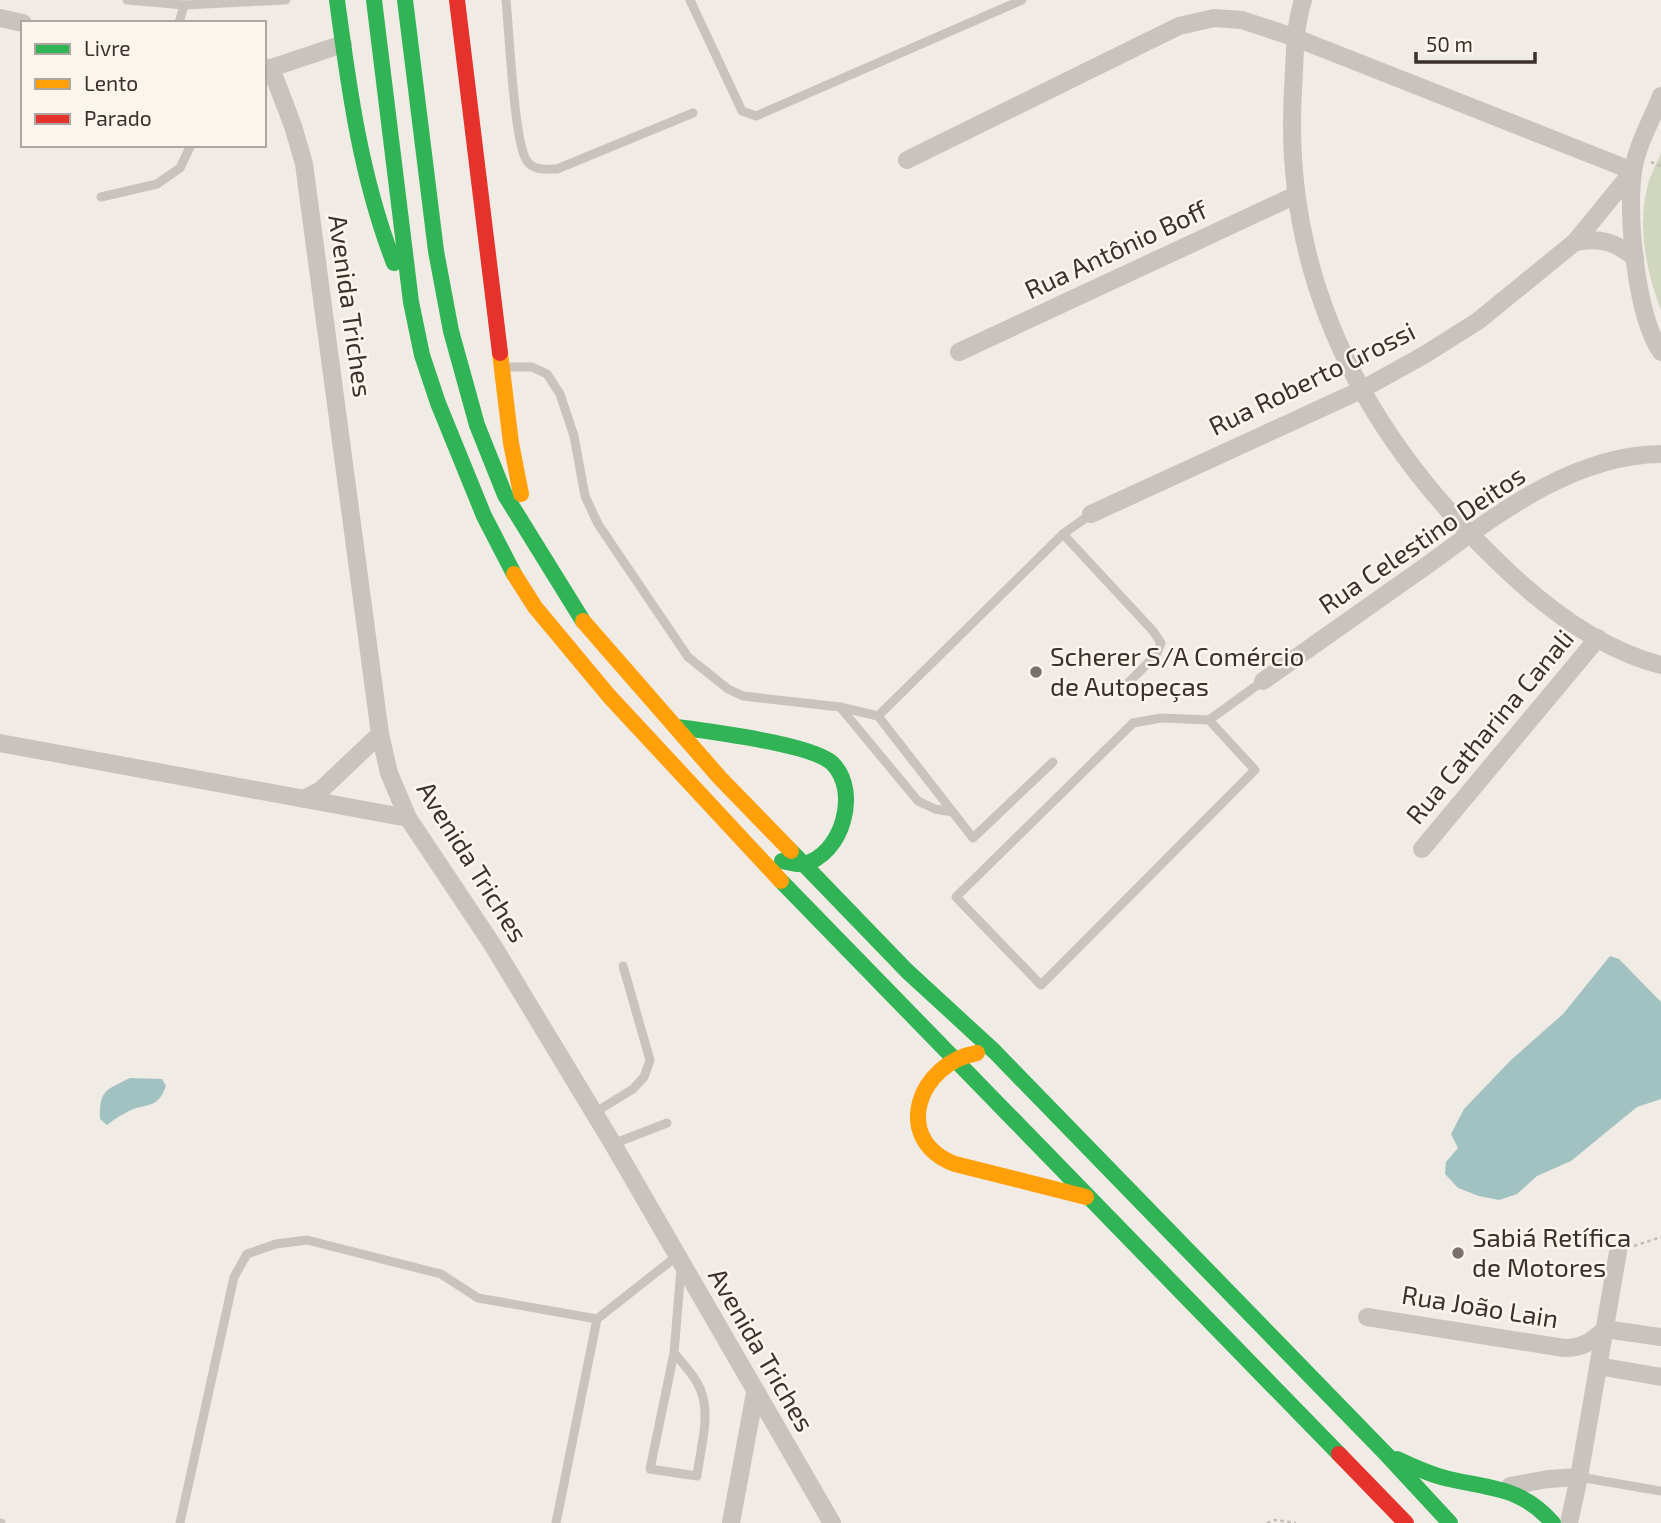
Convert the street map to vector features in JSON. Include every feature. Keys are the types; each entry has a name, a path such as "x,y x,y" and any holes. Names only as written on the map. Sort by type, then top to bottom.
{"highway":[{"path":"337,0 360,163 381,233 411,302"},
{"path":"374,0 411,302 422,355 484,516 529,597 564,645 748,847 1406,1523"},
{"path":"405,0 436,251 451,331 480,433 505,495 589,630 720,778 907,971 994,1051 1450,1523"},
{"path":"457,0 511,443 529,534"},
{"path":"676,727 808,751 830,761 841,777 846,799 841,831 825,854 803,864 780,860 748,847"},
{"path":"994,1051 955,1058 927,1086 919,1104 917,1120 920,1134 930,1150 958,1164 1086,1197"},
{"path":"1387,1455 1447,1479 1503,1487 1528,1499 1553,1523"}],"street":[{"path":"1303,0 1296,38 1292,113 1296,195 1311,271 1330,327 1361,390 1391,440 1470,535 1519,583 1554,611 1598,638 1661,665"},
{"path":"907,160 1179,26 1214,18 1242,20 1296,38 1633,171"},
{"path":"0,19 21,23"},
{"path":"268,68 343,44"},
{"name":"Avenida Triches","path":"268,68 293,126 304,164 380,734 389,773 408,818 492,944 594,1113 832,1523"},
{"path":"1661,96 1633,171 1632,218 1635,258 1646,315 1661,352"},
{"name":"Rua Roberto Grossi","path":"1091,513 1361,390 1478,321 1576,242 1633,171"},
{"name":"Rua Antônio Boff","path":"959,352 1296,195"},
{"path":"1576,242 1605,240 1619,245 1635,258"},
{"name":"Rua Celestino Deitos","path":"1263,681 1530,494 1587,468 1627,456 1661,454"},
{"name":"Rua Catharina Canali","path":"1422,849 1598,638"},
{"path":"304,799 321,790 380,734"},
{"path":"0,743 408,818"},
{"path":"1569,1523 1618,1252"},
{"name":"Rua João Lain","path":"1367,1317 1564,1348 1581,1348 1605,1329"},
{"path":"1605,1329 1661,1337"},
{"path":"1598,1366 1661,1377"},
{"path":"731,1523 755,1392"},
{"path":"1503,1487 1579,1477"}],"lane":[{"path":"127,0 184,5 286,0"},
{"path":"506,0 517,122 521,150 528,163 540,169 557,169 693,113"},
{"path":"690,0 742,111 756,116 1022,0"},
{"path":"180,21 184,5"},
{"path":"101,197 157,184 180,168 190,147"},
{"path":"503,367 532,367 547,374 560,394 571,426 585,496 598,524 688,657 728,689 743,696 840,707 878,716 973,838 1053,762"},
{"path":"878,716 1063,534 1091,513"},
{"path":"1063,534 1161,643 1156,655 1123,688"},
{"path":"1209,720 1255,770 1041,985 956,897 1133,723 1161,718 1209,720 1263,681"},
{"path":"840,707 918,801 935,809 953,812"},
{"path":"594,1113 633,1089 644,1077 650,1060 623,966"},
{"path":"612,1144 667,1123"},
{"path":"180,1523 234,1277 247,1254 276,1244 307,1240 441,1274 478,1298 597,1319"},
{"path":"556,1523 597,1319 679,1260"},
{"path":"674,1353 692,1374 702,1393 705,1417 697,1475 650,1469 674,1353 679,1260"},
{"path":"1579,1477 1661,1491"}],"path":[{"path":"1618,1252 1661,1237"},
{"path":"1267,1523 1275,1520 1296,1523"}],"green space":[{"path":"1661,153 1661,310 1647,264 1643,216 1648,184"}],"water":[{"path":"1610,956 1619,959 1661,1002 1661,1099 1637,1107 1571,1161 1537,1176 1517,1194 1499,1200 1458,1188 1445,1174 1446,1162 1458,1148 1451,1134 1464,1109 1510,1061 1563,1014"},
{"path":"130,1078 162,1079 166,1086 156,1101 131,1110 107,1125 100,1119 103,1096"}],"traffic: fast":[{"path":"337,0 365,166 394,263"},
{"path":"374,0 411,302 422,355 438,403 484,516 514,574"},
{"path":"405,0 436,251 451,331 477,425 505,495 583,621"},
{"path":"676,727 782,744 821,756 832,763 841,775 845,789 846,805 837,836 817,859 803,864 782,861"},
{"path":"791,851 907,971 994,1051 1450,1523"},
{"path":"781,881 1339,1454"},
{"path":"1397,1459 1449,1479 1505,1491 1529,1502 1553,1523"}],"traffic: slow":[{"path":"500,353 511,443 521,494"},
{"path":"514,574 535,607 609,696 781,881"},
{"path":"583,621 720,778 791,851"},
{"path":"977,1053 957,1060 940,1071 927,1086 920,1103 918,1121 923,1138 935,1152 955,1164 1086,1197"}],"traffic: jam":[{"path":"457,0 500,353"},
{"path":"1339,1454 1406,1523"}],"place":[{"name":"Scherer S/A Comércio de Autopeças","path":"1036,672"},
{"name":"Sabiá Retífica de Motores","path":"1458,1253"}]}
